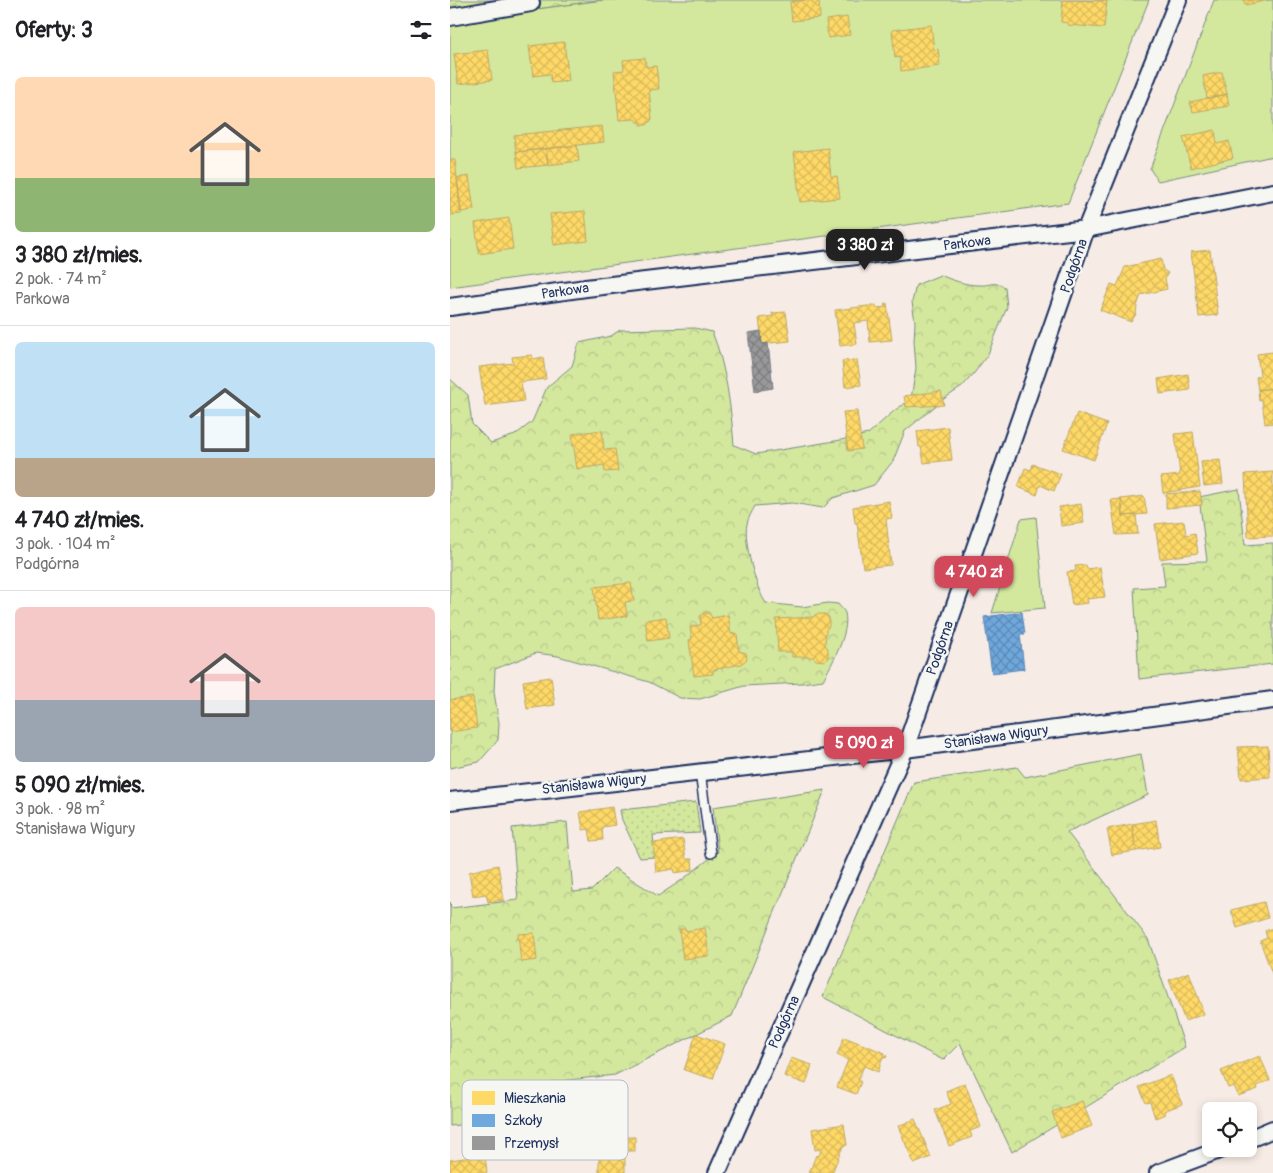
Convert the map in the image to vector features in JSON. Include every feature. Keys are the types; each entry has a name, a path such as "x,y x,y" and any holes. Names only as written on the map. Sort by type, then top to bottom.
{"street":[{"name":"Podgórna","path":"717,1173 905,749 1086,229 1178,0"},
{"path":"450,17 491,5 531,3"},
{"name":"Parkowa","path":"450,307 586,288 1086,229 1273,192"},
{"name":"Stanisława Wigury","path":"450,801 905,749 1273,700"},
{"path":"1257,1136 1273,1129"},
{"path":"1158,1173 1202,1156"}],"lane":[{"path":"700,772 711,853"}],"green space":[{"path":"450,0 603,0 450,21"},
{"path":"603,0 1149,0 1068,203 450,287 450,21"},
{"path":"1214,0 1273,0 1273,156 1158,181 1150,169"},
{"path":"940,275 969,284 994,284 1005,287 1007,307 988,354 975,372 962,387 945,398 905,431 893,461 874,485 833,498 823,508 792,503 755,506 750,515 746,531 751,565 758,587 766,603 802,607 828,603 838,604 844,612 846,621 843,639 823,680 744,686 700,699 680,698 649,682 558,656 536,653 495,669 494,692 499,723 498,740 479,762 450,768 450,379 468,395 472,424 491,443 515,435 532,422 547,387 572,366 579,343 611,336 620,330 695,328 712,332 717,345 727,387 734,445 756,454 841,440 868,434 911,399 916,368 915,322 912,302 916,285"},
{"path":"1239,489 1245,545 1273,543 1273,664 1139,679 1134,588 1165,586 1162,562 1207,561 1199,497"},
{"path":"1036,517 1045,608 992,613 1021,519"},
{"path":"1141,754 1148,795 1067,832 1148,939 1185,1047 1012,1152 960,1043 943,1060 823,997 914,782 1017,767 1025,777"},
{"path":"825,790 732,1016 615,1075 569,1080 462,1080 462,1125 450,1126 450,902 451,908 518,900 512,828 567,822 573,892 592,890 614,868 658,896 718,852 713,807"},
{"path":"696,802 700,833 653,835 655,857 640,858 622,820 620,810"}],"building: Mieszkania":[{"path":"819,0 820,18 792,21 790,2"},
{"path":"1063,0 1107,1 1104,28 1068,25 1068,23 1061,22"},
{"path":"1244,0 1269,0 1245,5"},
{"path":"847,17 850,35 828,38 826,20"},
{"path":"931,25 934,50 938,49 940,66 901,71 900,57 895,58 892,30"},
{"path":"564,42 569,81 551,83 550,74 533,76 529,46"},
{"path":"488,50 492,80 458,84 454,54"},
{"path":"645,58 646,67 656,66 659,89 649,90 652,119 647,125 641,125 641,122 637,122 635,119 619,120 614,71 624,70 623,60"},
{"path":"1222,72 1227,94 1207,98 1203,76"},
{"path":"1227,94 1229,106 1193,112 1190,102"},
{"path":"602,126 604,142 516,152 514,135"},
{"path":"1215,130 1217,144 1229,141 1233,158 1191,168 1183,137"},
{"path":"577,145 579,161 548,165 546,149"},
{"path":"828,148 831,177 837,176 840,198 800,202 794,152"},
{"path":"546,149 548,165 518,168 516,152"},
{"path":"450,160 455,160 461,214 450,215"},
{"path":"469,176 474,210 461,212 457,178"},
{"path":"585,211 588,241 554,245 550,214"},
{"path":"509,218 513,249 479,254 475,223"},
{"path":"1210,250 1218,315 1199,317 1191,252"},
{"path":"1161,259 1163,270 1168,273 1165,278 1167,289 1141,295 1136,314 1131,322 1100,310 1111,284 1117,286 1125,267"},
{"path":"885,303 887,303 892,340 870,342 868,321 854,323 857,344 840,346 835,310 876,305 876,308 886,307"},
{"path":"786,312 790,341 762,344 759,318 773,316 772,313"},
{"path":"1273,352 1273,388 1258,390 1256,377 1260,376 1257,354"},
{"path":"532,355 533,359 543,357 546,379 521,382 524,401 485,406 479,367 513,363 512,357"},
{"path":"857,360 861,385 845,387 842,361"},
{"path":"1188,374 1190,390 1160,394 1158,379"},
{"path":"1273,388 1273,423 1265,424 1262,400 1259,401 1258,390"},
{"path":"941,391 944,405 906,407 904,396"},
{"path":"857,411 862,449 848,451 843,412"},
{"path":"1077,413 1107,424 1094,460 1063,449"},
{"path":"948,427 952,460 924,463 917,431"},
{"path":"602,430 604,450 615,449 618,471 605,472 604,465 577,469 572,434"},
{"path":"1193,432 1200,487 1163,493 1161,477 1180,475 1175,434"},
{"path":"1220,460 1223,484 1204,486 1201,462"},
{"path":"1033,464 1061,474 1054,491 1040,485 1037,495 1018,487 1025,468 1031,470"},
{"path":"1273,472 1273,536 1248,537 1245,474"},
{"path":"1200,491 1202,505 1166,508 1166,494"},
{"path":"1144,496 1147,514 1123,516 1121,499"},
{"path":"1121,499 1123,516 1136,515 1138,534 1116,535 1111,500"},
{"path":"889,501 892,518 886,519 891,565 863,568 853,507"},
{"path":"1081,504 1084,523 1061,526 1059,507"},
{"path":"1184,521 1186,535 1195,533 1198,553 1160,559 1155,524"},
{"path":"1086,565 1087,569 1100,567 1105,597 1087,599 1088,603 1072,605 1067,572 1076,571 1075,566"},
{"path":"631,583 634,601 625,602 627,616 598,620 594,587"},
{"path":"706,612 712,618 728,615 731,634 737,633 739,651 746,653 747,659 741,664 713,670 713,674 694,676 689,640 692,639 690,627 701,625 700,616"},
{"path":"816,614 825,614 829,617 825,645 828,648 828,657 825,661 816,660 813,657 792,657 792,652 778,652 776,619 813,617"},
{"path":"666,617 669,638 648,641 645,620"},
{"path":"551,677 555,705 527,709 523,681"},
{"path":"473,697 477,728 450,732 450,700"},
{"path":"1268,746 1270,777 1241,779 1238,747"},
{"path":"612,807 615,825 602,827 603,840 591,841 589,829 583,830 580,812"},
{"path":"1156,820 1160,847 1136,851 1132,824"},
{"path":"1132,824 1136,851 1112,855 1107,829"},
{"path":"683,839 686,859 692,859 693,870 675,873 674,869 656,872 653,843"},
{"path":"498,865 504,900 488,902 486,894 473,896 469,872"},
{"path":"1264,902 1268,918 1237,928 1231,910"},
{"path":"705,928 709,956 683,959 679,929 686,929 686,931"},
{"path":"1273,928 1273,976 1260,941 1267,938 1265,931"},
{"path":"534,933 537,960 521,962 518,934"},
{"path":"1189,972 1204,1014 1185,1021 1169,980"},
{"path":"696,1034 725,1044 713,1079 684,1070"},
{"path":"844,1037 885,1053 884,1055 887,1056 886,1058 883,1057 878,1072 864,1066 858,1080 861,1082 856,1094 837,1087 848,1060 837,1055"},
{"path":"1260,1056 1270,1080 1257,1086 1258,1089 1238,1096 1234,1086 1228,1088 1221,1071"},
{"path":"791,1058 812,1065 806,1084 784,1076"},
{"path":"1171,1075 1182,1104 1164,1111 1166,1114 1155,1118 1150,1102 1146,1103 1139,1087"},
{"path":"965,1083 981,1127 970,1131 972,1137 949,1146 935,1110 951,1104 946,1091"},
{"path":"1082,1101 1092,1126 1061,1138 1052,1112"},
{"path":"915,1119 931,1157 914,1164 898,1126"},
{"path":"844,1124 847,1145 843,1146 832,1173 809,1173 816,1155 819,1156 821,1149 815,1150 812,1129"},
{"path":"628,1137 635,1137 635,1151 628,1151"},
{"path":"462,1158 462,1160 486,1160 487,1173 450,1173 450,1160"},
{"path":"599,1160 625,1160 625,1173 599,1173"}],"building: Szkoły":[{"path":"1022,612 1025,634 1020,634 1024,669 992,673 984,617"}],"building: Przemysł":[{"path":"761,331 762,344 768,343 773,388 755,391 748,333"}]}
